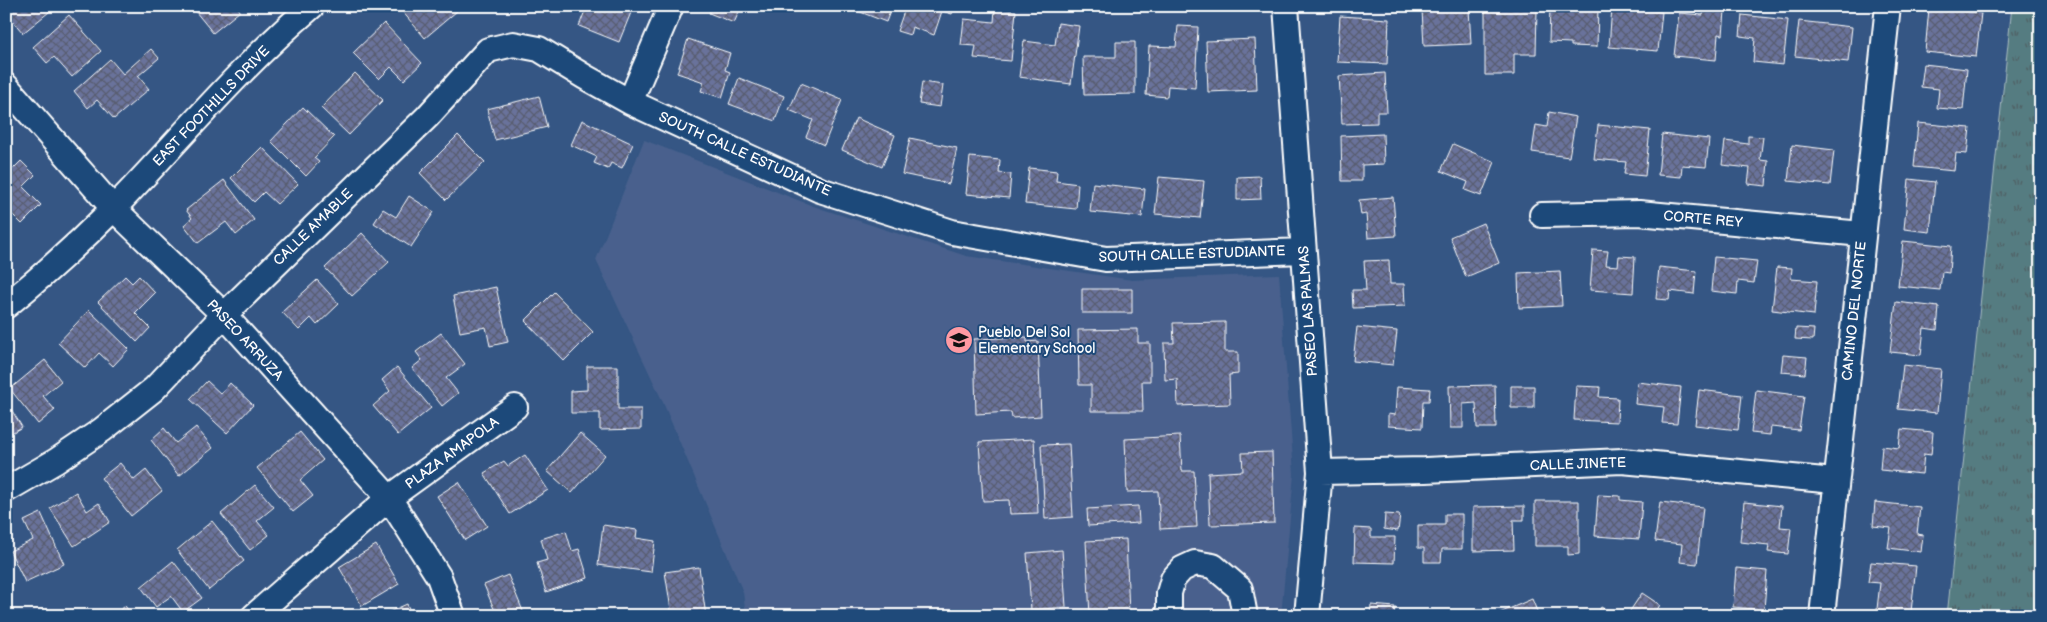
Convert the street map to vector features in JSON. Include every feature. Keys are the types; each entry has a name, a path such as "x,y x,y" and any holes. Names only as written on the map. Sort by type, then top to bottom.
{"street":[{"path":"630,102 671,6"},
{"name":"PASEO LAS PALMAS","path":"1286,6 1320,472 1307,616"},
{"name":"CAMINO DEL NORTE","path":"1822,616 1835,481 1888,6"},
{"name":"EAST FOOTHILLS DRIVE","path":"6,306 44,275 113,208 226,87 303,9"},
{"name":"CALLE AMABLE","path":"6,490 56,461 94,435 154,389 224,314 426,117 488,50 513,44 539,49 630,102"},
{"name":"PASEO ARRUZA","path":"6,86 113,208 224,314 389,498 439,577 453,616"},
{"name":"SOUTH CALLE ESTUDIANTE","path":"630,102 820,190 952,232 1106,259 1303,251"},
{"name":"CORTE REY","path":"1542,215 1639,213 1862,234"},
{"name":"PLAZA AMAPOLA","path":"254,616 389,498 515,407"},
{"name":"CALLE JINETE","path":"1320,472 1425,470 1622,461 1835,481"},
{"path":"1169,616 1169,594 1173,579 1182,569 1195,563 1213,566 1240,589 1245,616"}],"shaded area":[{"name":"Pueblo Del Sol Elementary School","path":"644,140 813,206 966,256 1132,280 1279,274 1294,474 1281,616 746,616 743,592 662,400 596,260"}],"green space":[{"path":"2012,6 2041,6 2041,616 1947,616"}],"building":[{"path":"6,6 44,6 49,12 23,33 6,13"},
{"path":"191,6 237,6 240,11 213,33"},
{"path":"406,6 453,6 457,11 425,38 401,10"},
{"path":"587,6 624,6 632,10 619,42 579,26"},
{"path":"712,6 741,7 734,23 709,13"},
{"path":"845,6 892,6 886,22"},
{"path":"906,6 955,6 952,14 942,11 934,35 912,27 910,35 897,31"},
{"path":"1550,6 1598,7 1597,47 1571,46 1571,43 1549,42"},
{"path":"1612,7 1662,12 1658,51 1609,47"},
{"path":"1469,8 1471,44 1424,46 1422,10"},
{"path":"1485,8 1537,9 1536,54 1514,54 1514,75 1485,75"},
{"path":"1929,8 1981,13 1976,57 1925,52"},
{"path":"995,9 1016,11 1011,61 974,58 976,46 961,45 964,19 994,22"},
{"path":"1704,9 1725,11 1723,35 1718,34 1716,60 1674,56 1679,13 1703,15"},
{"path":"69,15 101,51 72,77 54,57 47,63 33,47"},
{"path":"1742,15 1788,20 1783,65 1753,62 1755,38 1740,36"},
{"path":"1340,16 1389,19 1387,64 1337,62"},
{"path":"1799,21 1852,27 1848,62 1795,56"},
{"path":"384,23 422,63 404,80 391,67 379,79 353,53"},
{"path":"1058,23 1079,26 1071,84 1019,77 1024,41 1055,45"},
{"path":"1178,26 1198,27 1195,88 1168,86 1167,97 1146,95 1149,46 1176,47"},
{"path":"688,39 730,53 725,70 730,72 722,98 701,91 704,82 677,73"},
{"path":"1255,39 1257,90 1208,92 1206,41"},
{"path":"1116,42 1135,42 1135,94 1084,95 1083,57 1116,57"},
{"path":"151,49 159,58 138,76 149,89 114,119 97,100 88,108 74,91 110,59 123,74"},
{"path":"1924,64 1967,69 1963,110 1937,108 1939,89 1921,87"},
{"path":"355,73 383,100 349,135 321,108"},
{"path":"1385,73 1387,112 1377,112 1377,123 1342,124 1339,76"},
{"path":"739,78 784,96 775,121 729,104"},
{"path":"922,82 943,85 940,107 919,104"},
{"path":"801,83 842,100 824,145 806,137 813,120 789,110"},
{"path":"539,96 547,127 495,140 487,109"},
{"path":"303,107 334,137 314,158 319,162 306,176 271,141"},
{"path":"1549,112 1576,117 1569,157 1532,152 1536,125 1547,127"},
{"path":"856,118 895,135 882,167 842,150"},
{"path":"582,120 633,144 622,168 611,163 608,169 594,163 597,157 571,145"},
{"path":"1918,123 1970,128 1967,154 1956,153 1954,171 1914,167"},
{"path":"1598,125 1650,130 1645,176 1624,174 1626,162 1594,159"},
{"path":"1383,134 1384,164 1362,165 1362,181 1342,181 1341,136"},
{"path":"1662,134 1709,139 1706,167 1682,165 1681,177 1658,175"},
{"path":"458,135 485,162 446,200 420,173"},
{"path":"1748,136 1763,137 1760,160 1768,161 1766,186 1748,184 1750,168 1722,165 1725,141 1748,144"},
{"path":"910,138 957,148 949,184 902,174"},
{"path":"1453,144 1495,162 1481,196 1465,190 1468,182 1441,171"},
{"path":"1792,145 1834,150 1830,185 1788,181"},
{"path":"262,147 298,184 277,204 264,192 254,202 231,178"},
{"path":"970,157 1000,160 999,173 1011,174 1009,198 966,194"},
{"path":"21,161 35,175 23,187 41,205 22,224 6,208 6,176"},
{"path":"1029,168 1057,171 1056,181 1078,184 1076,209 1025,204"},
{"path":"1260,176 1261,199 1237,200 1237,177"},
{"path":"1159,177 1204,181 1200,218 1155,214"},
{"path":"1909,179 1935,182 1930,232 1904,229"},
{"path":"224,180 254,220 236,235 226,222 198,243 184,225 192,218 186,210"},
{"path":"1093,183 1145,189 1142,217 1090,212"},
{"path":"409,196 434,212 411,247 374,223 383,209 396,217"},
{"path":"1393,197 1396,236 1368,238 1366,214 1361,215 1359,200"},
{"path":"1483,223 1499,263 1466,277 1450,237"},
{"path":"362,233 389,262 352,296 325,268"},
{"path":"1903,241 1951,246 1949,273 1942,272 1940,290 1898,286"},
{"path":"1593,250 1608,251 1606,265 1618,266 1619,256 1635,257 1633,293 1590,290"},
{"path":"1714,257 1757,261 1754,283 1738,281 1737,294 1711,291"},
{"path":"1389,260 1390,284 1404,284 1405,306 1353,308 1352,290 1366,290 1364,261"},
{"path":"1659,267 1696,271 1694,294 1670,291 1669,300 1656,299"},
{"path":"1777,267 1792,268 1791,279 1817,281 1814,315 1772,310"},
{"path":"1560,271 1562,306 1519,308 1518,273"},
{"path":"125,276 132,283 139,276 155,293 135,313 150,328 137,342 98,302"},
{"path":"317,280 339,304 317,325 311,318 299,330 282,312"},
{"path":"496,287 508,342 490,346 486,327 460,332 453,296"},
{"path":"1082,289 1132,289 1132,313 1082,313"},
{"path":"554,292 593,332 564,361 525,321"},
{"path":"1896,302 1939,307 1937,330 1924,328 1921,355 1890,352"},
{"path":"89,310 129,349 113,366 99,353 85,368 58,343"},
{"path":"1225,322 1225,352 1238,352 1238,374 1229,375 1230,404 1178,406 1177,379 1165,380 1164,343 1174,343 1173,323"},
{"path":"1357,327 1397,331 1393,365 1353,361"},
{"path":"1796,328 1814,329 1813,340 1795,339"},
{"path":"1138,329 1138,343 1150,343 1150,381 1142,381 1143,411 1091,411 1091,385 1079,385 1078,330"},
{"path":"441,333 465,364 446,378 458,393 442,406 412,368 422,360 416,352"},
{"path":"1027,337 1027,342 1038,341 1041,416 1012,418 1011,412 976,414 974,339"},
{"path":"1783,355 1807,357 1805,374 1781,372"},
{"path":"45,360 61,381 43,396 55,410 38,424 10,389"},
{"path":"1903,365 1941,369 1937,413 1898,409"},
{"path":"587,366 618,366 618,409 641,409 641,429 600,430 600,413 571,413 571,391 587,390"},
{"path":"397,367 431,408 398,435 373,406 390,391 382,380"},
{"path":"207,381 221,394 230,383 253,405 227,433 190,399"},
{"path":"1637,382 1681,387 1677,424 1662,423 1664,407 1635,404"},
{"path":"1495,385 1496,428 1477,428 1476,403 1463,404 1463,428 1450,428 1449,386"},
{"path":"1511,386 1534,386 1534,408 1511,408"},
{"path":"1576,386 1600,387 1599,397 1618,398 1617,422 1574,420"},
{"path":"1397,387 1430,389 1429,401 1423,401 1422,428 1388,426 1388,414 1395,415"},
{"path":"1699,390 1742,395 1738,430 1695,425"},
{"path":"1756,390 1804,396 1799,430 1771,427 1770,435 1751,433"},
{"path":"6,401 22,427 6,436"},
{"path":"196,427 213,448 179,476 151,440 164,428 176,443"},
{"path":"1901,429 1933,432 1931,455 1924,454 1922,474 1880,470 1882,446 1899,448"},
{"path":"300,432 323,460 300,480 313,496 293,512 257,468"},
{"path":"580,433 605,455 572,493 547,471"},
{"path":"1180,436 1182,471 1194,471 1197,527 1160,529 1158,491 1127,492 1125,439"},
{"path":"1034,439 1038,513 1010,514 1009,500 983,501 979,442"},
{"path":"1069,444 1073,517 1045,519 1041,445"},
{"path":"1272,452 1274,523 1210,525 1208,473 1243,471 1242,453"},
{"path":"525,455 548,490 510,514 484,473 504,461 508,466"},
{"path":"120,463 134,480 146,470 162,491 131,516 101,478"},
{"path":"459,482 487,526 465,540 437,496"},
{"path":"255,485 274,507 257,521 269,535 250,550 221,514"},
{"path":"76,492 87,511 99,503 110,522 74,546 50,508"},
{"path":"1598,495 1620,496 1620,500 1642,502 1639,539 1595,536"},
{"path":"1535,501 1579,501 1579,554 1568,555 1568,546 1535,546"},
{"path":"1660,502 1703,507 1697,564 1680,562 1682,544 1655,541"},
{"path":"1744,502 1782,506 1780,527 1791,528 1788,554 1768,552 1769,545 1740,542"},
{"path":"1875,502 1920,507 1917,534 1923,535 1921,552 1888,548 1891,528 1873,526"},
{"path":"1138,506 1139,523 1088,526 1087,509"},
{"path":"1524,506 1524,520 1513,520 1514,550 1473,551 1473,507"},
{"path":"41,513 64,564 25,582 10,551 33,540 24,521"},
{"path":"1385,514 1400,515 1398,531 1384,529"},
{"path":"1445,514 1462,514 1462,549 1442,549 1441,562 1424,562 1424,548 1418,548 1418,525 1445,525"},
{"path":"212,521 244,561 209,590 177,550"},
{"path":"603,525 637,530 636,538 655,541 651,572 598,565"},
{"path":"1355,528 1371,529 1371,537 1395,537 1394,563 1354,562"},
{"path":"566,531 572,551 579,549 588,578 546,592 537,563 547,560 541,539"},
{"path":"1126,539 1129,614 1090,616 1086,541"},
{"path":"376,545 399,584 362,606 339,567"},
{"path":"1062,550 1066,607 1031,610 1027,553"},
{"path":"173,561 202,598 183,612 171,596 156,607 141,587"},
{"path":"1871,562 1916,566 1911,612 1877,609 1880,583 1868,582"},
{"path":"699,567 706,616 672,616 665,572"},
{"path":"1736,568 1767,571 1764,610 1733,607"},
{"path":"508,575 525,616 497,616 484,585"},
{"path":"1642,593 1660,605 1653,616 1631,616 1628,614"},
{"path":"1532,599 1539,616 1495,616 1495,615"},
{"path":"407,604 412,616 380,616"},
{"path":"1371,605 1395,607 1394,616 1370,616"},
{"path":"125,606 133,616 113,616"},
{"path":"1601,607 1616,616 1596,616"}],"place":[{"name":"Pueblo Del Sol Elementary School","path":"959,340"}]}
